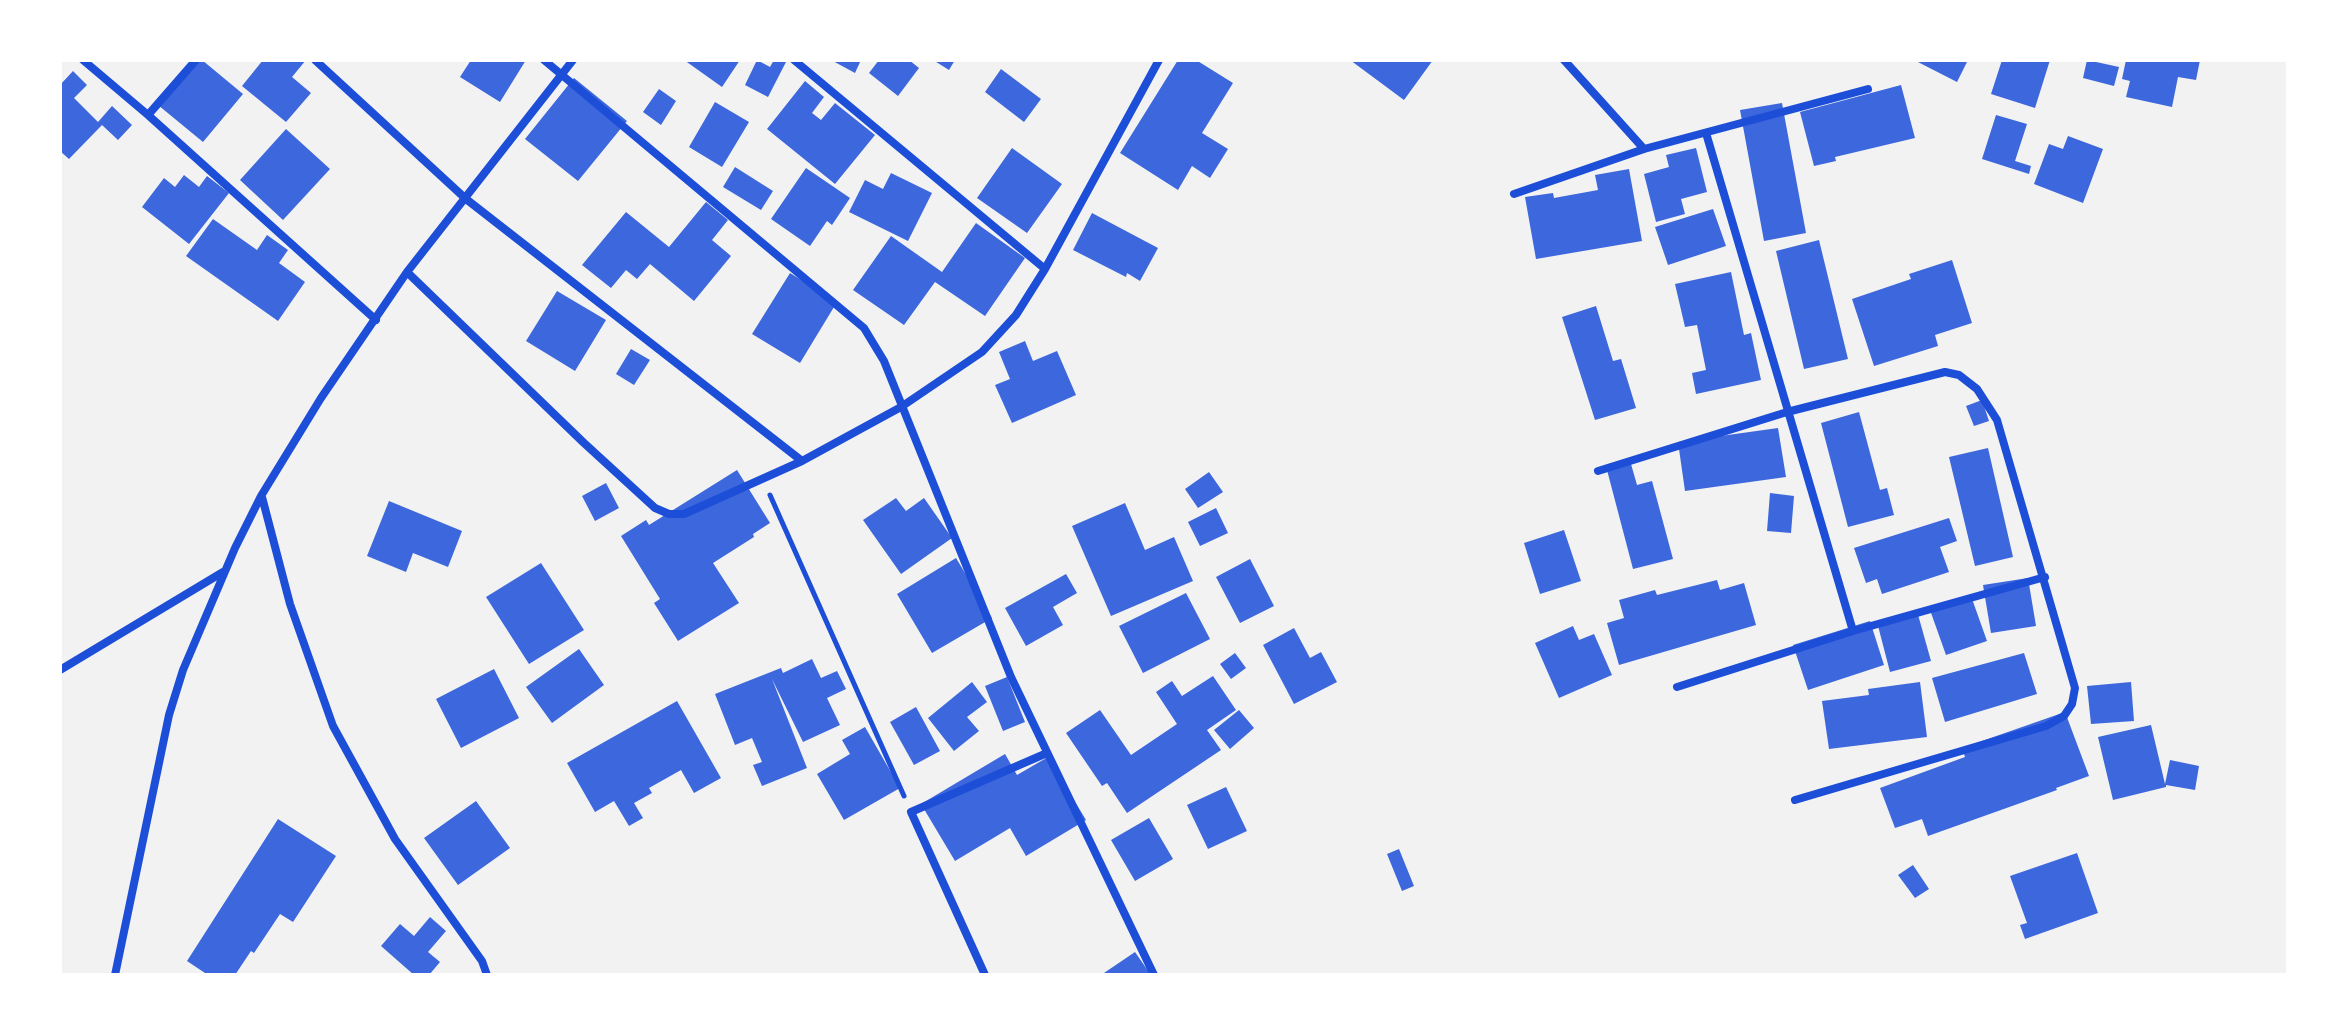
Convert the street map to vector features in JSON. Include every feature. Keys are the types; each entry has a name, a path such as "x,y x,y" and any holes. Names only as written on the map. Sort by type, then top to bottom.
{"street":[{"path":"83,60 376,320"},
{"path":"148,115 196,60"},
{"path":"315,60 466,199 802,461"},
{"path":"544,60 864,328 884,361 1011,677 1154,975"},
{"path":"115,975 169,715 183,670 224,571 261,496 321,398 407,272 573,60"},
{"path":"794,60 1045,269"},
{"path":"407,272 655,508 669,514 684,514 802,461 901,407 982,352 1016,315 1045,269 1159,60"},
{"path":"1564,60 1644,149"},
{"path":"1514,194 1644,149 1868,89"},
{"path":"1706,133 1853,631"},
{"path":"1598,471 1787,412 1945,372 1959,375 1977,389 1997,420 2075,688 2072,704 2064,716 2046,726 1795,800"},
{"path":"261,496 290,604 333,726 395,839 482,961 487,975"},
{"path":"60,670 224,571"},
{"path":"1677,687 1853,631 2045,577"},
{"path":"985,975 911,812 1047,753"}],"path":[{"path":"763,479 911,812"}],"building":[{"path":"196,60 202,60 243,94 203,142 158,105"},
{"path":"263,60 306,60 292,77 311,93 286,122 242,86"},
{"path":"471,60 526,60 500,102 460,77"},
{"path":"684,60 740,60 722,87"},
{"path":"757,60 770,67 774,60 786,62 768,97 745,85"},
{"path":"831,60 861,60 855,73"},
{"path":"879,60 909,60 919,68 898,96 869,73"},
{"path":"933,60 955,60 949,70"},
{"path":"1178,60 1196,60 1233,83 1202,133 1228,149 1210,178 1192,166 1178,190 1120,153"},
{"path":"1350,60 1433,60 1404,100"},
{"path":"1914,60 1968,60 1957,82"},
{"path":"2002,60 2050,60 2035,108 1991,94"},
{"path":"2087,60 2119,67 2114,86 2083,78"},
{"path":"2126,60 2200,60 2196,80 2178,77 2172,107 2126,97 2130,81 2122,79"},
{"path":"1001,69 1041,99 1024,122 985,92"},
{"path":"73,71 87,85 74,98 98,122 112,106 132,125 118,140 102,125 69,159 60,151 60,85"},
{"path":"574,78 627,121 578,181 525,139"},
{"path":"805,81 824,97 812,113 821,120 835,103 875,135 835,184 767,129"},
{"path":"1901,85 1915,138 1835,157 1836,161 1814,166 1800,112"},
{"path":"659,89 676,101 661,125 643,112"},
{"path":"715,102 749,122 722,167 689,147"},
{"path":"1782,103 1806,233 1764,241 1740,110"},
{"path":"1996,115 2027,124 2015,161 2031,166 2029,174 1982,159"},
{"path":"286,129 330,169 283,220 240,180"},
{"path":"2068,136 2103,149 2083,203 2034,184 2049,144 2063,149"},
{"path":"1012,148 1062,184 1027,233 977,198"},
{"path":"1696,148 1707,192 1681,199 1685,214 1656,222 1644,174 1669,167 1666,155"},
{"path":"735,167 773,191 761,210 723,187"},
{"path":"806,168 850,198 832,225 827,221 810,246 771,219"},
{"path":"1629,169 1642,241 1536,259 1525,197 1553,193 1554,198 1598,190 1595,175"},
{"path":"891,173 932,193 908,241 849,212 865,180 883,189"},
{"path":"184,175 199,187 207,176 229,193 189,244 142,207 164,178 175,187"},
{"path":"706,202 728,220 712,240 731,256 694,301 650,264 637,279 626,270 611,288 582,265 626,212 669,247"},
{"path":"1713,209 1726,246 1668,265 1655,227"},
{"path":"1092,213 1158,248 1140,281 1073,250"},
{"path":"213,219 257,250 267,235 288,250 279,263 305,282 278,321 186,256"},
{"path":"976,223 1025,258 985,316 935,282 904,325 853,290 891,236 942,272"},
{"path":"1819,240 1848,359 1804,369 1776,251"},
{"path":"1952,260 1972,323 1935,335 1938,346 1874,366 1852,299 1911,279 1909,274"},
{"path":"1731,272 1744,335 1751,333 1761,380 1696,394 1692,373 1706,370 1697,325 1685,327 1675,284"},
{"path":"790,273 837,302 800,363 752,334"},
{"path":"557,291 606,320 575,371 526,341"},
{"path":"1596,306 1613,361 1621,359 1636,408 1595,420 1562,317"},
{"path":"1025,341 1033,361 1057,351 1076,395 1012,423 995,385 1010,379 999,352"},
{"path":"631,349 650,360 634,385 616,374"},
{"path":"1982,400 1989,421 1974,426 1966,406"},
{"path":"1859,412 1880,490 1887,488 1894,515 1848,527 1821,423"},
{"path":"1778,428 1786,477 1685,491 1678,442"},
{"path":"1988,448 2013,557 1975,566 1949,457"},
{"path":"1631,464 1637,485 1652,481 1673,559 1633,569 1607,470"},
{"path":"737,470 770,523 713,563 739,603 678,641 654,603 660,599 621,536 646,520 649,525"},
{"path":"1209,472 1223,492 1198,508 1185,489"},
{"path":"606,483 619,508 595,521 582,496"},
{"path":"1770,493 1794,496 1791,533 1767,531"},
{"path":"896,498 906,511 924,498 952,538 901,574 863,520"},
{"path":"389,501 462,531 448,567 413,553 406,572 367,556"},
{"path":"1125,503 1145,550 1174,537 1193,581 1111,616 1072,526"},
{"path":"1216,508 1228,533 1200,546 1188,522"},
{"path":"1949,518 1957,541 1940,547 1949,572 1882,594 1877,579 1866,583 1854,548"},
{"path":"1564,530 1581,581 1540,594 1524,543"},
{"path":"956,558 992,618 932,653 897,594"},
{"path":"1250,559 1274,606 1240,623 1216,577"},
{"path":"541,563 584,630 529,664 486,597"},
{"path":"1066,574 1077,593 1053,607 1063,625 1026,646 1005,608"},
{"path":"2028,578 2036,626 1991,633 1983,585"},
{"path":"1717,580 1720,590 1744,583 1756,625 1619,665 1607,623 1624,618 1619,600 1655,590 1657,595"},
{"path":"1186,593 1210,639 1143,673 1119,626"},
{"path":"1971,596 1987,641 1946,655 1930,610"},
{"path":"1917,611 1931,661 1890,672 1877,622"},
{"path":"1870,621 1884,665 1808,690 1793,645"},
{"path":"1573,626 1579,640 1594,634 1612,675 1559,698 1535,643"},
{"path":"1294,628 1310,658 1321,652 1337,682 1294,704 1263,645"},
{"path":"579,649 604,685 552,723 526,687"},
{"path":"1235,653 1246,668 1231,679 1220,664"},
{"path":"2024,653 2037,694 1945,722 1932,678"},
{"path":"812,659 821,678 837,671 846,689 827,698 840,725 803,742 772,679 807,768 762,786 753,765 762,762 752,738 735,745 715,694 781,668 783,673"},
{"path":"494,669 519,718 461,748 436,699"},
{"path":"1213,676 1236,710 1207,730 1221,750 1127,813 1107,783 1102,786 1066,733 1100,710 1131,755 1177,724 1156,692 1172,681 1182,696"},
{"path":"1007,677 1025,722 1003,731 985,686"},
{"path":"972,682 987,702 967,717 979,731 954,751 928,718"},
{"path":"1920,682 1927,737 1829,749 1822,701 1869,695 1868,689"},
{"path":"2131,682 2134,721 2091,724 2087,686"},
{"path":"677,701 721,778 694,793 681,770 649,788 652,793 634,803 643,818 629,826 614,801 595,812 567,763"},
{"path":"916,707 940,751 914,765 890,722"},
{"path":"1239,710 1254,728 1230,749 1214,730"},
{"path":"2065,712 2089,776 1928,836 1922,819 1895,828 1880,788 1965,757 1962,748"},
{"path":"2151,725 2165,784 2170,760 2199,766 2195,790 2166,785 2113,800 2098,737"},
{"path":"865,727 900,788 844,820 817,774 850,754 842,740"},
{"path":"1005,754 1017,775 1048,757 1086,820 1026,856 1010,828 955,861 921,804"},
{"path":"1226,787 1247,831 1208,849 1187,805"},
{"path":"476,801 510,848 458,885 424,838"},
{"path":"1149,818 1173,859 1135,881 1111,840"},
{"path":"278,819 336,856 293,922 280,914 235,975 208,975 187,961"},
{"path":"1399,849 1414,886 1402,891 1387,854"},
{"path":"2077,853 2098,913 2025,939 2020,925 2027,923 2010,876"},
{"path":"1913,865 1929,889 1915,898 1898,875"},
{"path":"430,917 446,931 428,952 440,962 429,975 414,975 381,946 400,924 414,936"},
{"path":"1135,952 1151,975 1101,975"}]}
